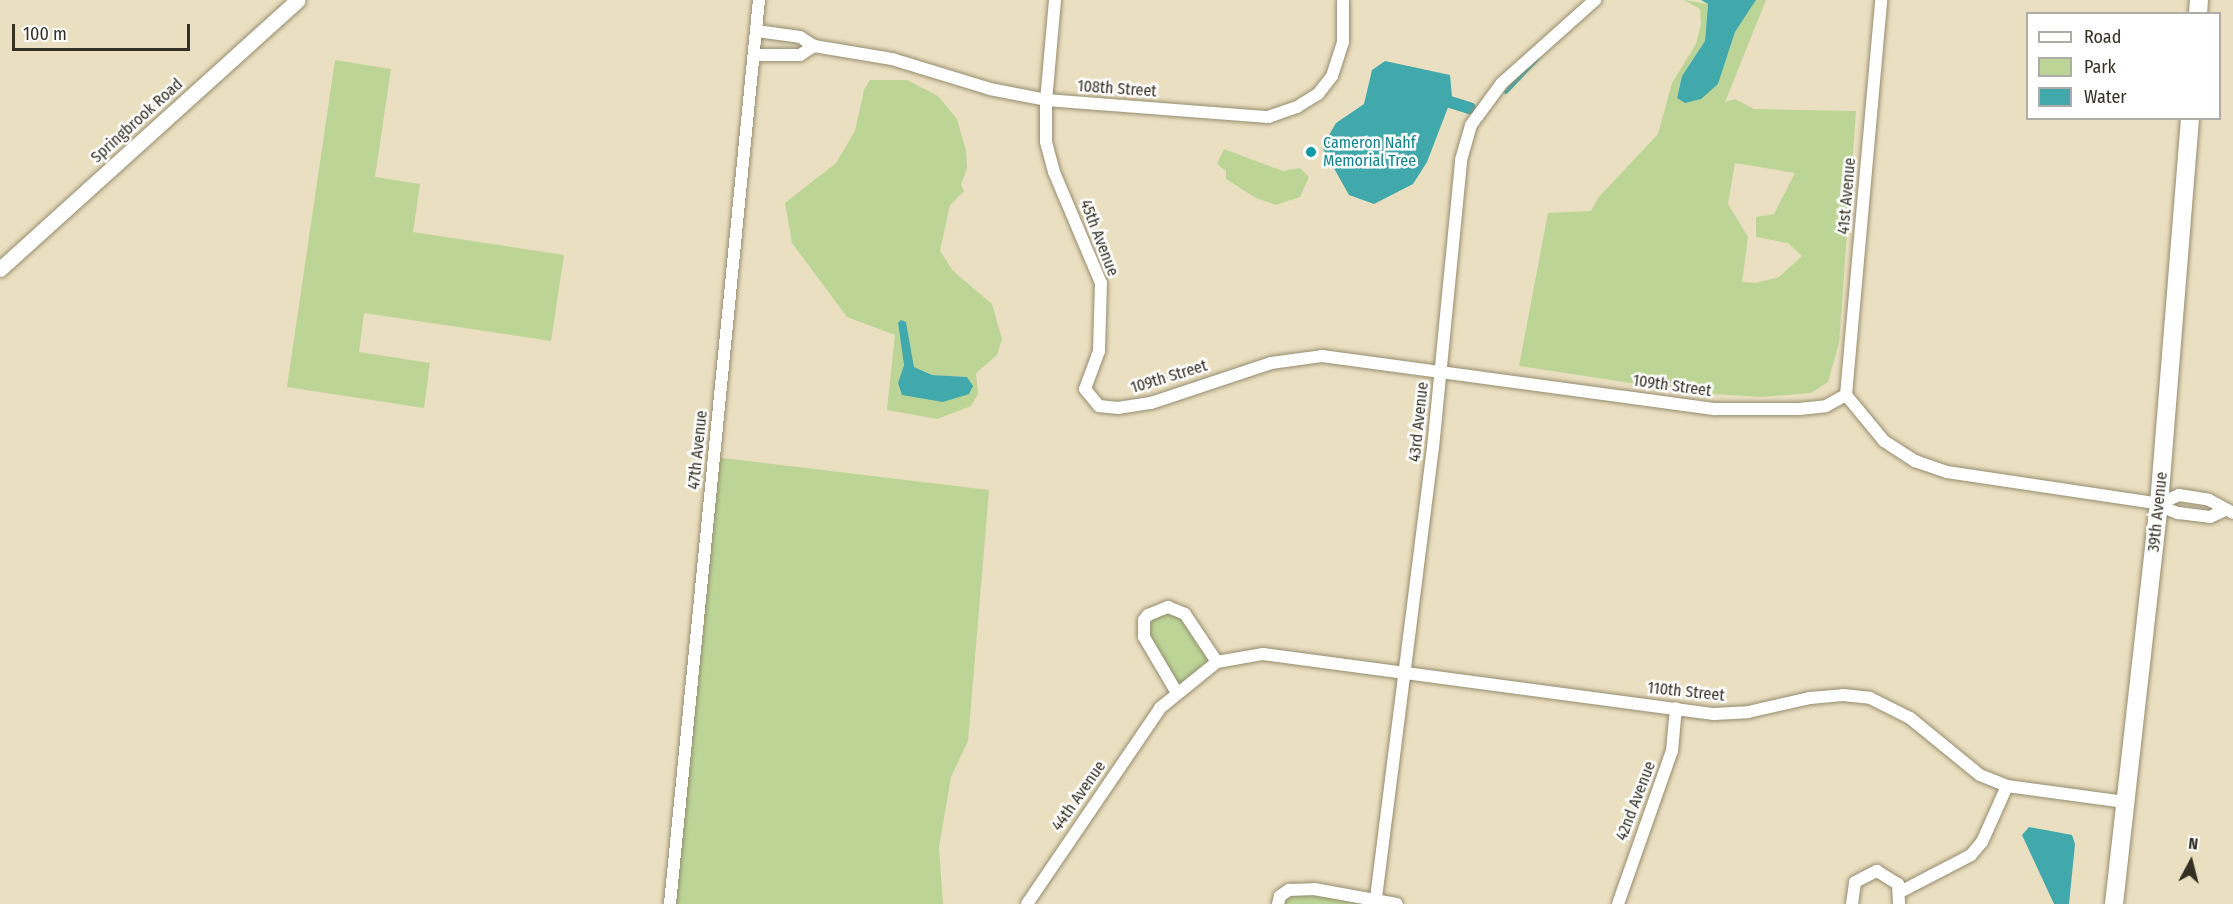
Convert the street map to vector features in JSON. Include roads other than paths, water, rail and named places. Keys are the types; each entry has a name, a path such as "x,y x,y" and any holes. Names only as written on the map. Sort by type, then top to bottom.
{"main road":[{"name":"39th Avenue","path":"2114,904 2159,504 2190,120"}],"street":[{"name":"Springbrook Road","path":"0,269 298,0"},
{"name":"47th Avenue","path":"669,904 759,0"},
{"name":"45th Avenue","path":"1055,0 1046,100 1046,142 1054,172 1101,283 1099,351 1085,389"},
{"name":"108th Street","path":"757,32 801,37 814,46 892,59 990,90 1046,100 1268,117 1297,107 1318,94 1332,76 1343,42 1343,0"},
{"name":"43rd Avenue","path":"1376,898 1407,672 1441,369 1461,160 1471,125 1502,83 1595,0"},
{"name":"41st Avenue","path":"1846,395 1881,0"},
{"name":"108th Street","path":"754,55 800,55 814,46"},
{"name":"109th Street","path":"1085,389 1099,406 1118,408 1150,403 1271,363 1322,356 1441,369 1729,410 1799,410 1826,406 1846,395"},
{"path":"1846,395 1884,441 1915,461 1947,472 2159,504 2178,513 2210,517 2229,511"},
{"path":"2159,504 2178,495 2209,500 2229,511"},
{"path":"1177,693 1144,637 1144,620 1148,615 1168,607 1185,614 1217,662"},
{"name":"110th Street","path":"1160,708 1217,662 1263,654 1714,714 1748,712 1810,698 1843,695 1870,698 1910,718 1980,775 2007,786 2125,802"},
{"name":"44th Avenue","path":"1027,904 1160,708"},
{"name":"42nd Avenue","path":"1618,904 1672,751 1676,708"},
{"path":"1852,904 1855,882 1868,872 1892,878 1900,898 1971,855 1986,834 2007,786"},
{"path":"1278,904 1280,896 1289,890 1314,889 1376,898 1397,904"}],"water":[{"path":"1701,0 1756,0 1735,32 1718,84 1701,99 1685,103 1677,98 1682,76 1705,41 1708,4"},
{"path":"1385,61 1450,75 1452,97 1427,162 1413,184 1374,204 1349,195 1322,147 1336,123 1364,104 1372,70"},
{"path":"901,320 906,322 914,367 932,375 967,377 973,386 969,394 943,402 902,395 898,383 904,365 898,323"},
{"path":"2029,827 2072,835 2075,844 2069,904 2054,904 2022,835"}],"waterway":[{"path":"1506,92 1538,58"},
{"path":"1450,102 1470,108"}],"place":[{"name":"Cameron Nahf Memorial Tree","path":"1311,152"}]}
